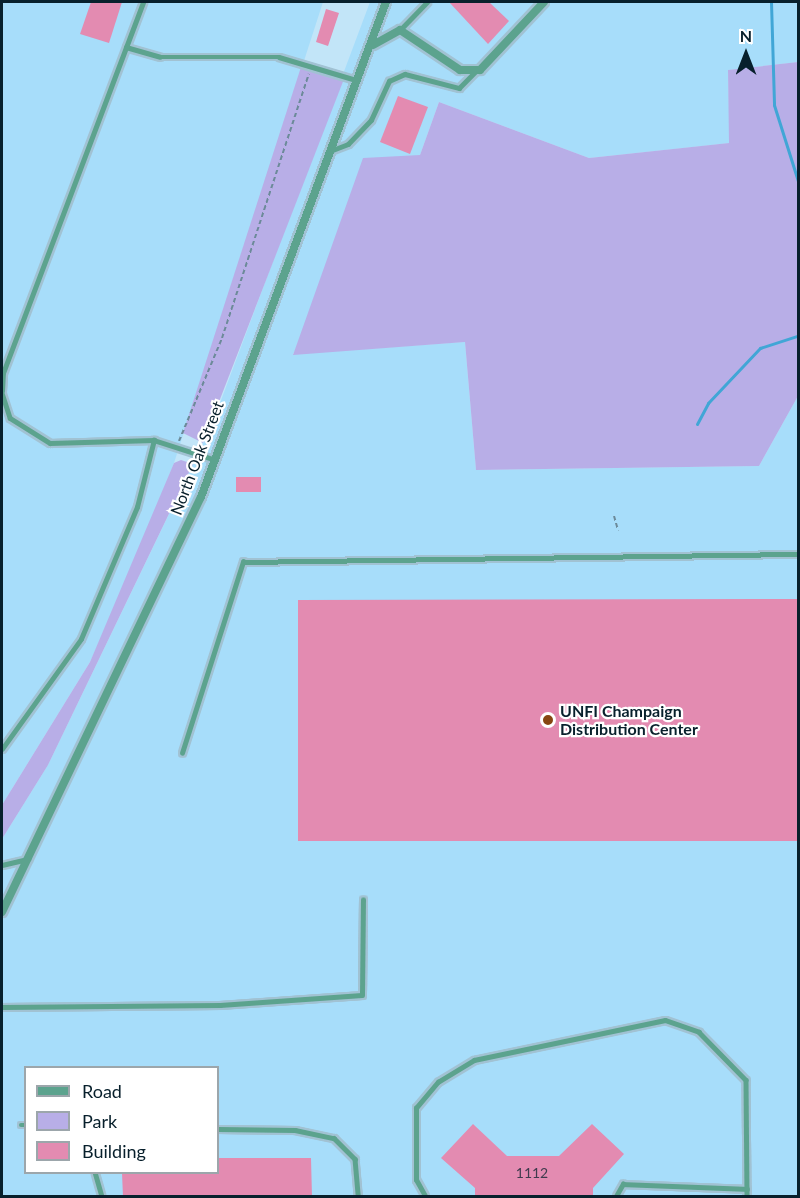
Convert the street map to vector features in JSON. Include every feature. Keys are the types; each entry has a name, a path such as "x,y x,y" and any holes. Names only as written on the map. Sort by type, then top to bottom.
{"street":[{"name":"North Oak Street","path":"2,912 201,497 213,459 330,151 373,45 386,2"},
{"path":"373,45 400,30 460,69 477,70 544,2"}],"lane":[{"path":"143,2 3,373 2,392 10,418 50,443 154,440 178,444 213,459"},
{"path":"400,30 427,2"},
{"path":"126,47 160,57 279,57 311,64 358,82"},
{"path":"330,151 348,144 372,120 389,81 405,74 459,88 477,70"},
{"path":"2,749 81,639 137,507 154,440"},
{"path":"182,753 243,562 798,554"},
{"path":"2,865 28,859"},
{"path":"2,1007 220,1005 362,995 363,900"},
{"path":"425,1197 416,1180 416,1108 438,1082 474,1059 665,1020 699,1032 746,1080 747,1197"},
{"path":"219,1129 295,1130 334,1138 355,1159 358,1197"},
{"path":"95,1174 102,1197"},
{"path":"616,1197 623,1184 747,1189"}],"path":[{"path":"178,444 222,338 311,64"},
{"path":"614,516 618,530"}],"shaded area":[{"path":"2,2 323,2 174,463 130,574 90,662 2,805"},
{"path":"370,2 798,2 798,62 728,70 730,143 589,158 439,102 420,155 293,354 465,342 476,470 759,466 798,396 798,1196 2,1196 2,839 48,765 211,427"}],"green space":[{"path":"798,62 798,396 759,466 476,470 465,342 293,355 363,158 420,155 439,102 589,158 729,143 728,70"},
{"path":"301,67 344,79 203,443 183,433"},
{"path":"181,460 193,464 48,765 2,839 2,805 90,662 174,463"}],"building":[{"path":"91,2 122,2 109,43 80,34"},
{"path":"449,2 489,2 509,21 488,44"},
{"path":"326,9 339,13 328,46 316,42"},
{"path":"398,96 428,107 410,154 380,142"},
{"path":"236,477 261,477 261,492 236,492"},
{"name":"UNFI Champaign Distribution Center","path":"798,599 798,841 298,841 298,600"},
{"path":"473,1124 507,1156 559,1156 592,1124 624,1154 593,1188 593,1197 475,1197 475,1188 441,1158"},
{"path":"219,1158 311,1158 312,1197 123,1197 122,1174 219,1174"}],"waterway":[{"path":"771,2 774,105 798,181"},
{"path":"697,424 708,403 760,348 798,336"}],"place":[{"name":"UNFI Champaign Distribution Center","path":"548,720"}]}
